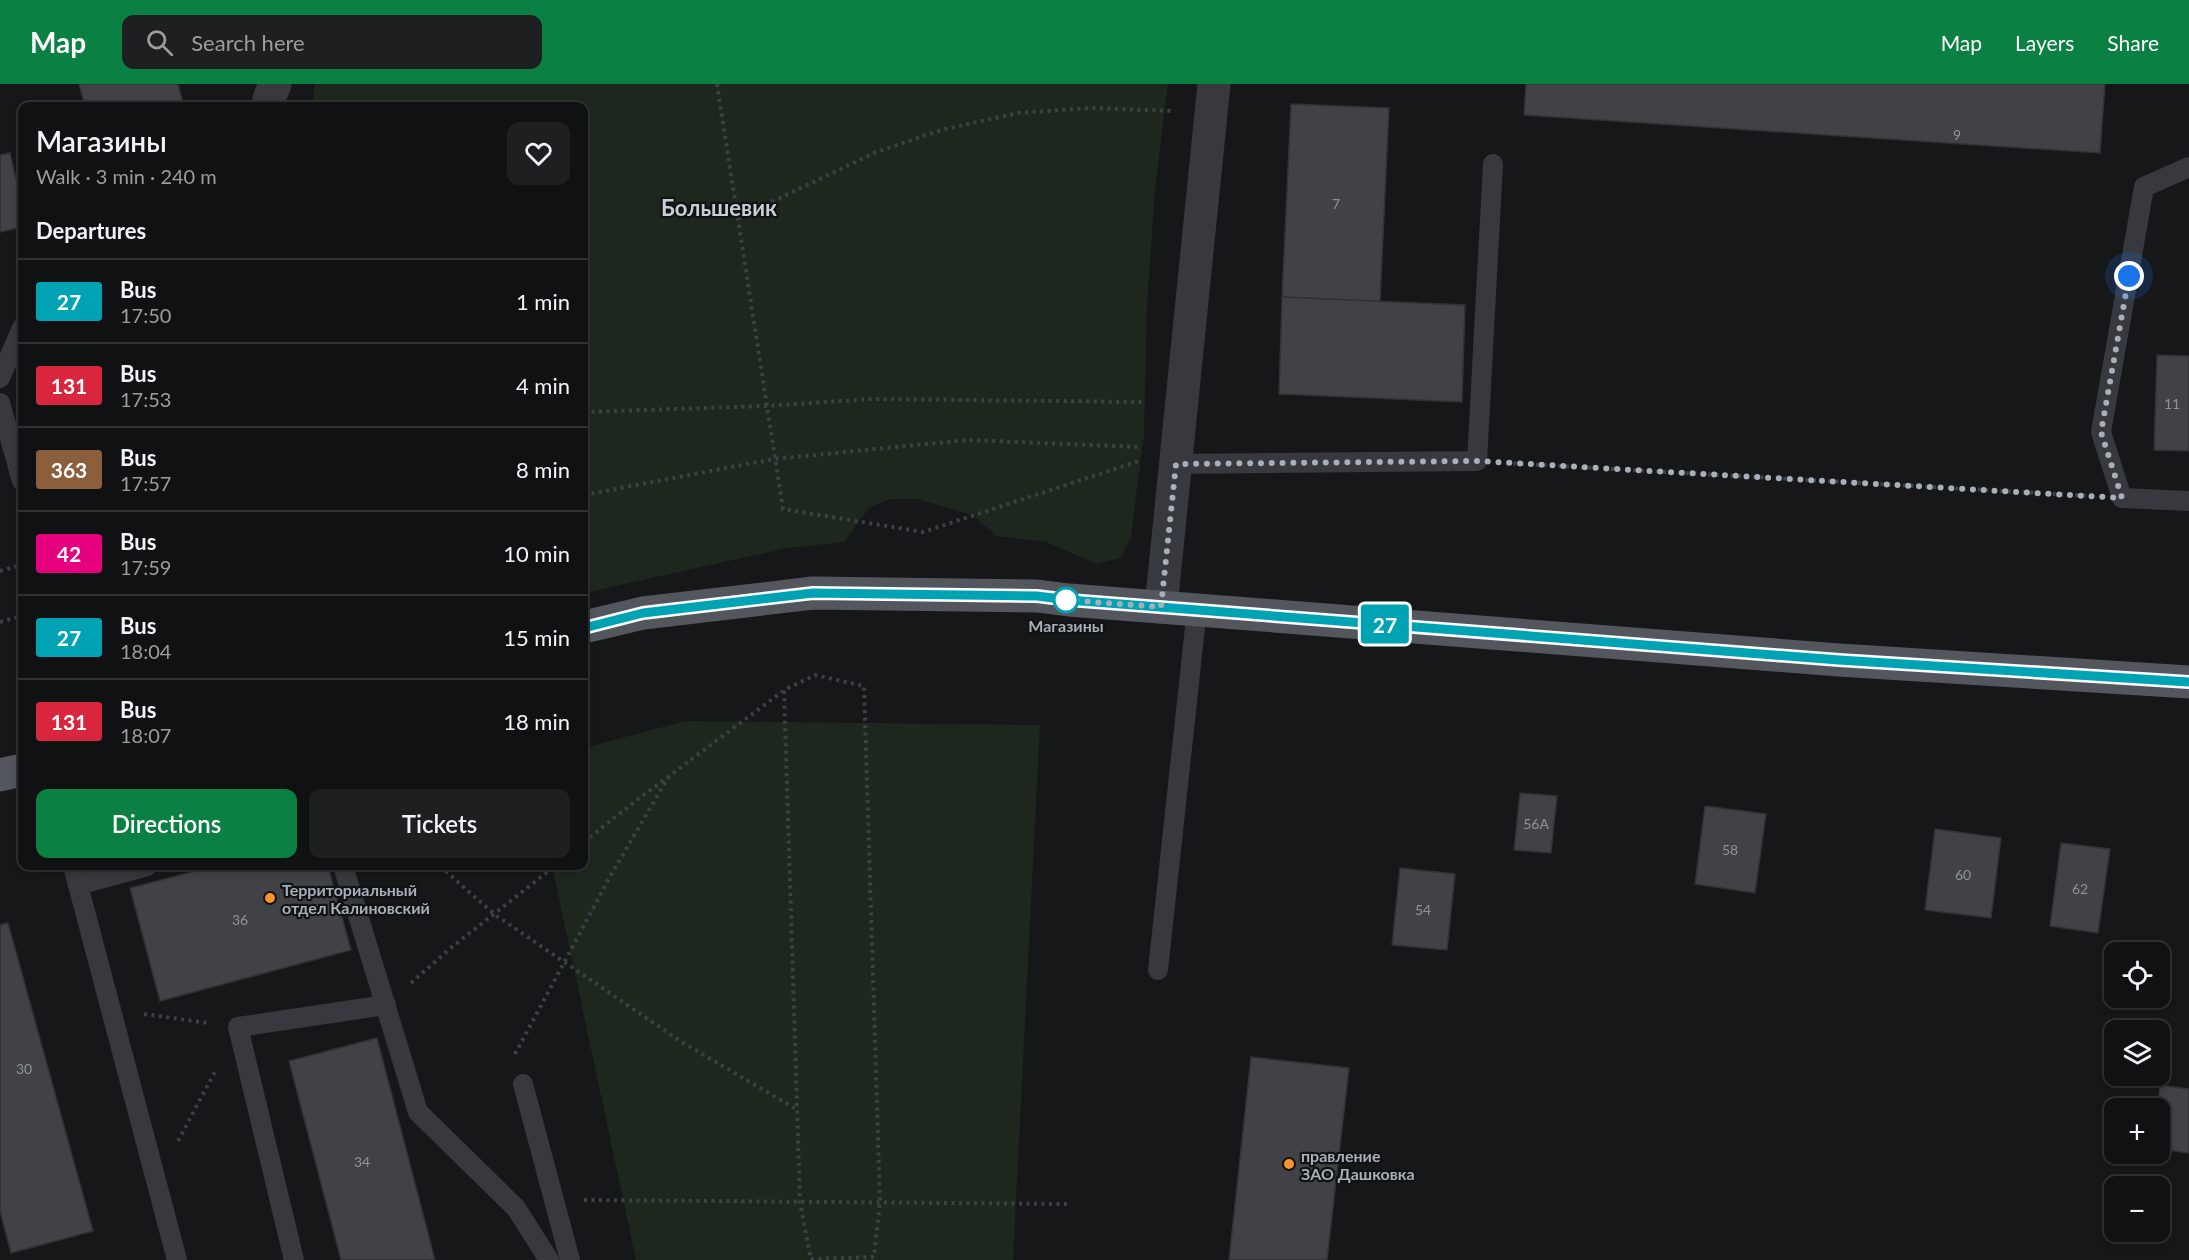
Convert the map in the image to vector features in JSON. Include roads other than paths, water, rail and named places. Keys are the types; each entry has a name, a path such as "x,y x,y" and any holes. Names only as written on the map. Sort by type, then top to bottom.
{"main road":[{"path":"588,626 643,613 813,593 1037,596 1839,660 2189,682"},
{"path":"0,775 18,771"}],"street":[{"path":"269,102 275,84"},
{"path":"1161,607 1213,98"}],"lane":[{"path":"1176,456 1477,461 1493,164"},
{"path":"2189,167 2144,187 2101,432 2122,498 2189,501"},
{"path":"0,378 18,337"},
{"path":"0,403 18,467"},
{"path":"1158,970 1197,609"},
{"path":"74,870 156,1181 174,1260"},
{"path":"78,885 132,870"},
{"path":"344,870 418,1112 516,1208 549,1260"},
{"path":"294,1260 238,1027 386,1005"},
{"path":"523,1084 570,1260"}],"place":[{"name":"Магазины","path":"1066,600"},
{"name":"Территориальный отдел Калиновский","path":"270,898"},
{"name":"правление ЗАО Дашковка","path":"1289,1164"}],"district":[{"name":"Большевик","path":"719,207"}]}
